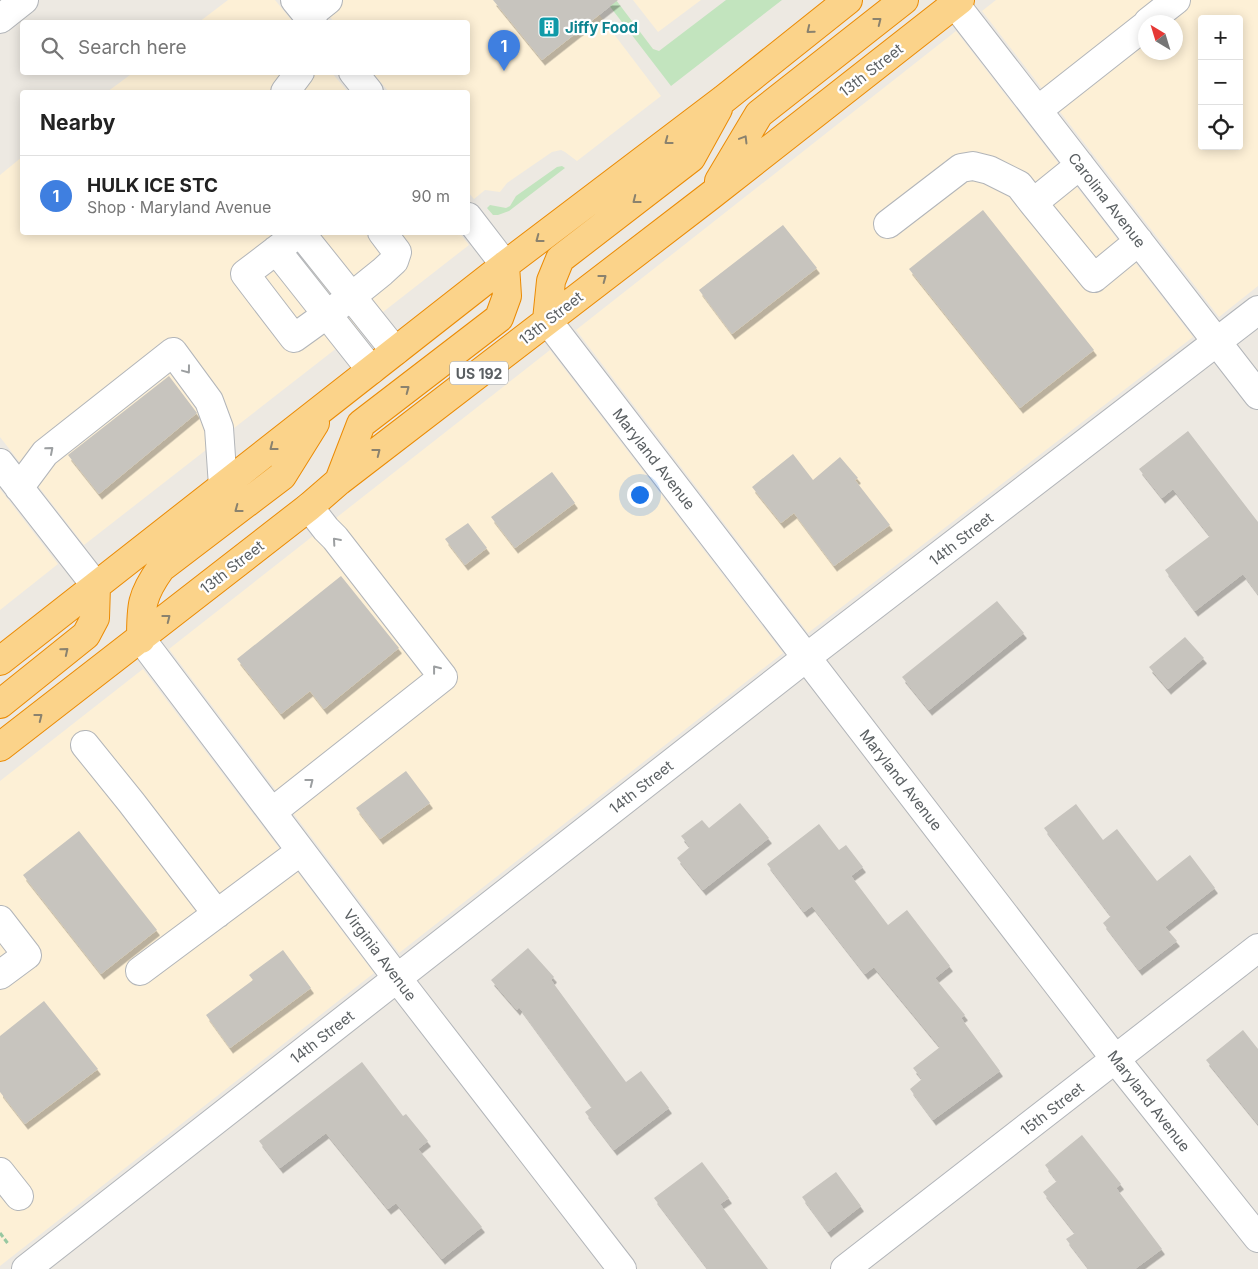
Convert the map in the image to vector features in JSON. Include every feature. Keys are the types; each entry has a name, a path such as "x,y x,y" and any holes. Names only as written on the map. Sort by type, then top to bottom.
{"highway":[{"path":"4,654 96,586 505,265 724,99 848,0"},
{"path":"710,196 759,114 904,0"},
{"name":"13th Street","path":"0,747 309,507 339,481 710,196 957,1"},
{"path":"547,320 551,281 560,259 691,158 724,99"},
{"path":"339,481 361,424 499,318 507,296 505,265"},
{"path":"141,638 141,610 143,602 148,587 161,568 282,476 324,407"},
{"path":"0,704 86,635 95,618 96,586"}],"street":[{"path":"0,19 24,0"},
{"path":"1158,15 1176,0"},
{"name":"Carolina Avenue","path":"957,1 1038,110 1258,396"},
{"path":"1038,110 1138,31"},
{"path":"287,90 298,75"},
{"path":"355,75 367,90"},
{"path":"1033,203 1080,165"},
{"path":"888,224 961,168 973,166 989,170 1019,185 1094,278 1139,241"},
{"path":"470,220 505,265"},
{"path":"296,235 244,274 294,338 351,297 394,261 397,252 387,235"},
{"path":"302,235 395,351"},
{"path":"276,250 371,370"},
{"name":"14th Street","path":"26,1269 807,658 1258,310"},
{"name":"Maryland Avenue","path":"547,320 1116,1060 1258,1238"},
{"path":"19,488 45,453 174,352 209,400 220,428 223,486"},
{"path":"0,463 96,586"},
{"path":"272,812 443,677 309,507"},
{"name":"Virginia Avenue","path":"141,638 397,978 622,1269"},
{"path":"85,745 217,914"},
{"path":"140,971 301,851"},
{"path":"0,920 27,955 0,975"},
{"name":"15th Street","path":"845,1269 1258,948"},
{"path":"0,1172 19,1196"}],"shaded area":[{"path":"228,0 275,0 291,20 202,20"},
{"path":"316,0 588,0 661,96 577,161 561,150 552,152 507,183 500,192 485,190 474,199 470,194 470,90 387,90 375,75 470,75 470,20 332,20"},
{"path":"633,0 701,0 658,32"},
{"path":"996,0 1258,0 1258,286 1219,317 982,11"},
{"path":"956,31 1193,337 808,633 576,330"},
{"path":"130,75 334,75 346,90 110,90"},
{"path":"20,159 20,235 461,235 469,245 84,545 0,437 0,175"},
{"path":"550,350 783,653 399,953 169,649"},
{"path":"0,489 58,564 0,610"},
{"path":"143,669 374,973 0,1266 0,781"}],"green space":[{"path":"605,0 616,0 653,49 659,51 726,0 782,0 671,86"},
{"path":"562,166 565,168 509,211 493,215 487,208 490,205 506,208 510,206 516,196 557,167"}],"building":[{"name":"Jiffy Food","path":"493,0 618,0 542,60"},
{"path":"983,210 1094,350 1020,408 909,269"},
{"path":"783,225 817,268 732,334 699,290"},
{"path":"169,376 197,413 99,494 68,455"},
{"path":"1188,431 1258,522 1258,594 1243,574 1195,611 1165,570 1210,536 1173,489 1162,498 1139,469"},
{"path":"793,454 813,480 840,457 858,478 855,480 890,525 834,566 794,513 781,523 752,487"},
{"path":"552,472 575,503 515,548 491,517"},
{"path":"468,523 487,548 465,565 445,539"},
{"path":"341,576 399,648 324,709 310,691 281,714 237,659"},
{"path":"997,601 1024,633 929,710 902,677"},
{"path":"1185,637 1204,658 1168,689 1149,667"},
{"path":"406,771 430,803 380,839 356,808"},
{"path":"740,803 769,838 703,890 677,858 690,847 681,836 702,820 709,828"},
{"path":"1076,804 1103,840 1117,829 1157,881 1190,855 1215,888 1165,927 1177,941 1139,970 1103,923 1111,916 1044,828"},
{"path":"819,824 839,850 846,845 863,867 851,876 888,925 907,910 950,966 935,978 965,1015 961,1018 1000,1071 933,1120 910,1089 922,1079 913,1068 940,1047 874,967 865,974 812,906 804,912 767,864"},
{"path":"79,831 157,930 101,974 23,875"},
{"path":"528,948 554,977 551,980 626,1082 641,1071 669,1108 614,1150 585,1112 592,1107 519,1007 517,1010 491,980"},
{"path":"283,950 311,988 230,1048 206,1015 253,980 249,975"},
{"path":"44,1001 98,1069 25,1124 0,1092 0,1036"},
{"path":"1243,1030 1258,1049 1258,1124 1206,1060"},
{"path":"362,1062 403,1116 406,1114 428,1141 418,1149 482,1227 442,1259 396,1203 388,1209 326,1133 280,1168 259,1141"},
{"path":"1082,1135 1121,1184 1116,1188 1162,1249 1135,1269 1089,1269 1066,1239 1075,1233 1043,1192 1057,1181 1045,1165"},
{"path":"702,1162 729,1198 720,1204 768,1269 708,1269 654,1198"},
{"path":"836,1172 861,1206 828,1232 802,1197"}],"place":[{"name":"Jiffy Food","path":"549,27"},
{"name":"HULK ICE STC","path":"504,71"}]}
